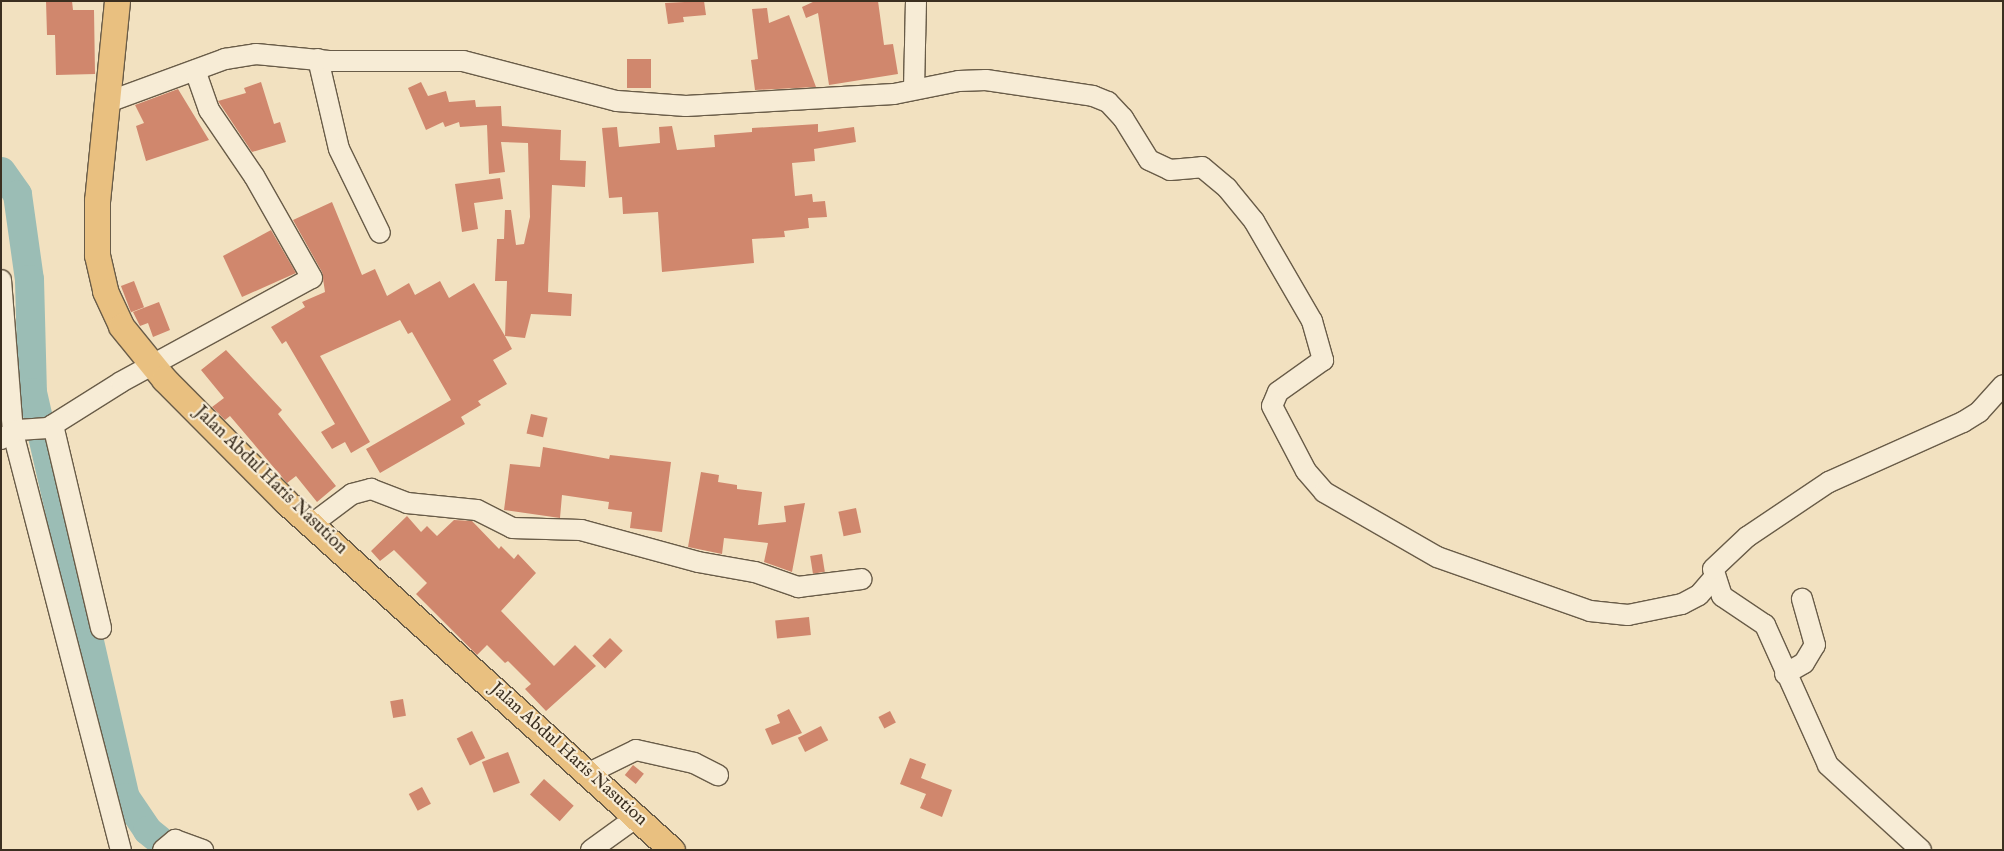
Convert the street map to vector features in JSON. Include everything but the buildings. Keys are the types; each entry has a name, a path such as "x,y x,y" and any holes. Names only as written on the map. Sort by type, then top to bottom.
{"main road":[{"name":"Jalan Abdul Haris Nasution","path":"117,1 97,200 96,254 105,291 121,326 153,364 312,524 672,850"}],"street":[{"path":"914,89 916,1"},
{"path":"108,102 240,55 318,59 464,61 617,101 686,106 749,105 986,80 1093,96 1108,102 1123,118 1149,160 1170,170 1202,167 1211,172 1254,221 1312,321 1320,342 1323,360 1278,392 1272,406 1306,471 1324,492 1437,557 1590,611 1628,615 1682,604 1699,595 1714,578"},
{"path":"318,59 339,149 380,232"},
{"path":"11,434 51,427 153,364 312,278 254,176 209,110 195,70"},
{"path":"1,280 11,434 122,850"},
{"path":"1912,847 1828,765 1785,674 1765,625 1722,596 1714,578 1713,568 1721,558 1755,531 1829,482 1979,412 2003,385"},
{"path":"51,427 100,628"},
{"path":"312,524 352,494 371,489 407,503 478,510 512,528 581,530 705,564 755,572 798,587 862,579"},
{"path":"1785,674 1804,662 1815,645 1802,599"},
{"path":"589,773 636,750 694,763 718,775"},
{"path":"591,850 637,817"},
{"path":"166,846 203,850"}],"waterway":[{"path":"1,171 17,194 29,279 32,392 125,797 147,830 172,850"}]}
